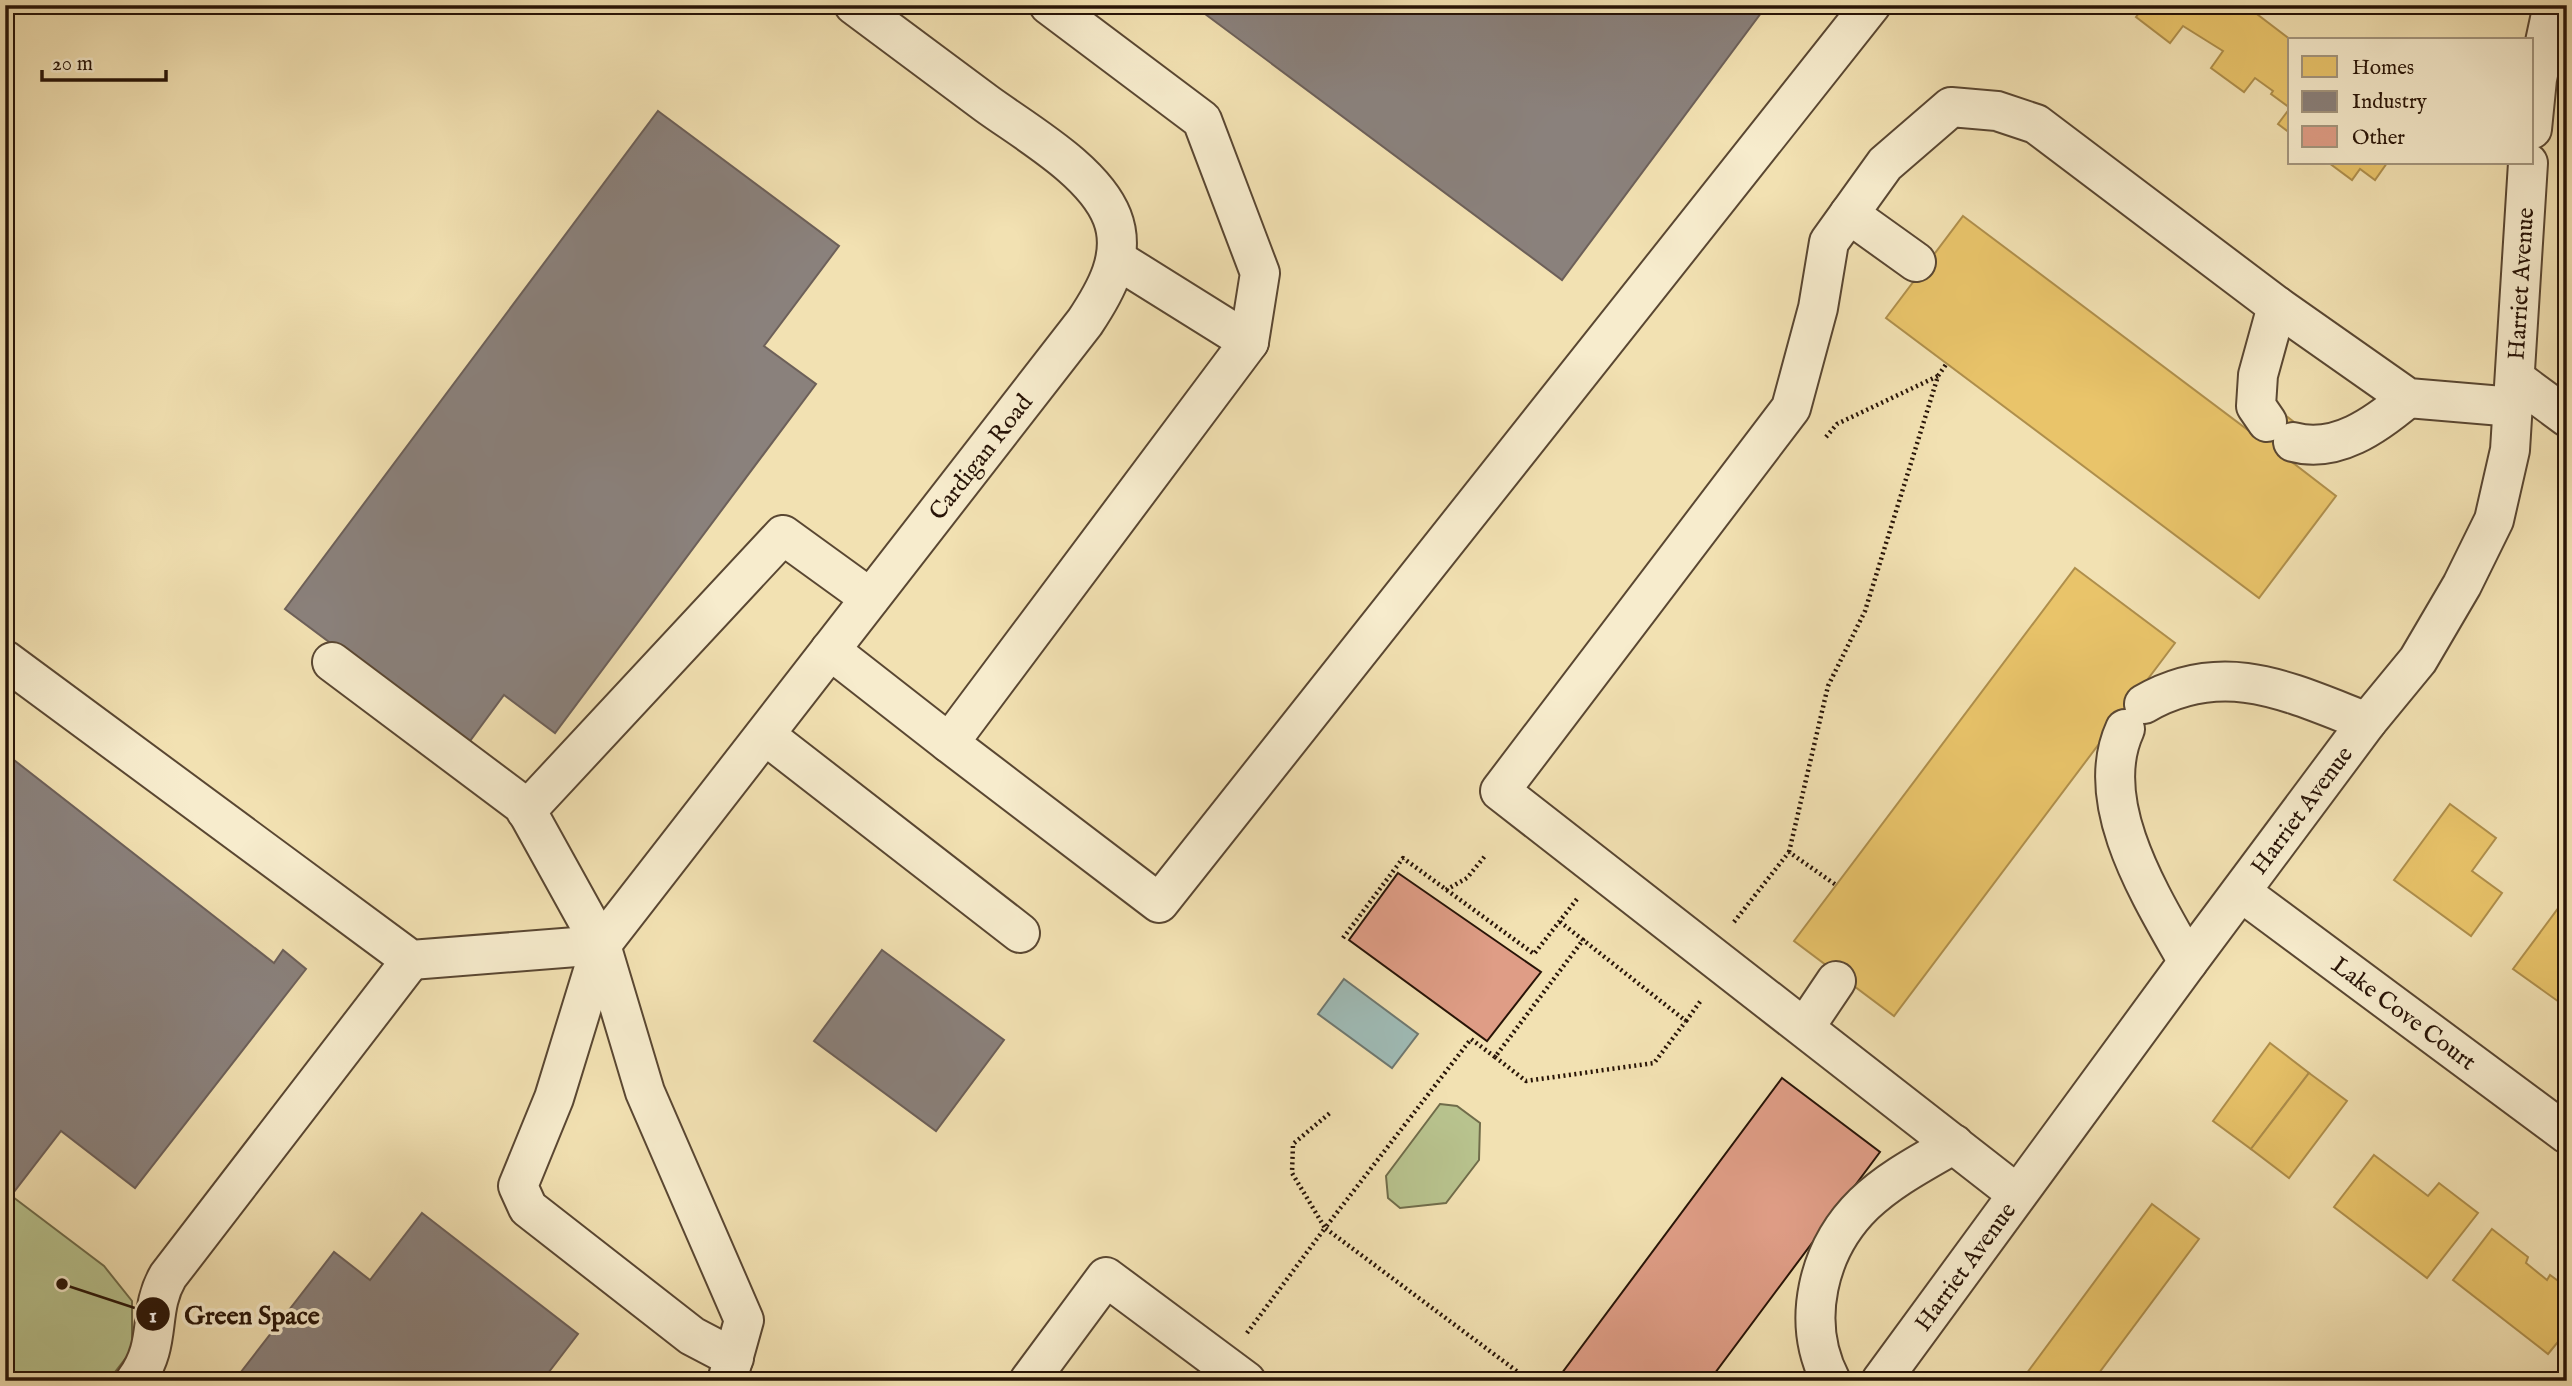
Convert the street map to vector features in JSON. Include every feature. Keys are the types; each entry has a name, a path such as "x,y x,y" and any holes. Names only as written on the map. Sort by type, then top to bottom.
{"street":[{"name":"Cardigan Road","path":"601,945 1086,322 1106,289 1116,260 1113,219 1094,187 1054,153 854,5"},
{"path":"949,743 1249,342 1260,273 1202,120 1049,5"},
{"path":"830,650 1159,903 1871,5"},
{"path":"2534,109 2537,79 2553,5"},
{"path":"2018,1194 1500,791 1791,408 1818,308 1829,242 1885,164 1951,107 1997,111 2036,124 2277,306 2407,398 2515,394 2567,417"},
{"name":"Harriet Avenue","path":"1881,1381 2188,961 2367,722 2417,660 2462,586 2494,520 2510,450 2528,164"},
{"path":"1849,214 1916,262"},
{"path":"1116,260 1249,342"},
{"path":"2277,306 2258,375 2256,406 2280,432 2314,448 2378,424 2407,398"},
{"path":"526,811 783,535 870,598"},
{"path":"5,660 411,960 601,945"},
{"path":"332,662 526,811 601,945 645,1092 744,1320 731,1369 528,1208 518,1186 554,1098 601,945"},
{"path":"2188,961 2147,890 2130,849 2114,781 2117,746 2134,716 2168,690 2206,680 2239,681 2273,687 2367,722"},
{"path":"765,735 1020,933"},
{"name":"Lake Cove Court","path":"2241,892 2567,1134"},
{"path":"135,1381 154,1348 160,1290 168,1276 411,960"},
{"path":"1805,1027 1836,981"},
{"path":"1831,1381 1816,1341 1814,1304 1831,1245 1864,1204 1905,1173 1954,1144"},
{"path":"1030,1381 1105,1277 1235,1373"}],"path":[{"path":"1710,953 1789,852 1828,686 1866,611 1938,376 1947,363"},
{"path":"1826,437 1836,424 1938,376"},
{"path":"1789,852 1836,885"},
{"path":"1446,890 1467,878 1485,856"},
{"path":"1343,938 1403,858 1535,954 1600,868"},
{"path":"1235,1373 1325,1228 1471,1040 1526,1081 1654,1063 1686,1021 1559,921"},
{"path":"1495,1057 1583,940"},
{"path":"1331,1112 1293,1144 1292,1173 1325,1228 1530,1381"}],"green space":[{"path":"1440,1104 1457,1106 1480,1123 1479,1160 1446,1203 1400,1208 1388,1198 1386,1176"},
{"path":"5,1191 104,1266 132,1301 132,1350 108,1381 5,1381"}],"water":[{"path":"1344,979 1418,1034 1392,1068 1318,1014"}],"building: Homes":[{"path":"2145,5 2245,5 2288,38 2288,107 2255,78 2244,92 2211,68 2223,51 2183,26 2170,43 2136,17"},
{"path":"2288,111 2288,132 2278,124"},
{"path":"2330,164 2386,164 2375,180 2360,169 2352,180"},
{"path":"1963,216 2256,436 2276,408 2303,429 2284,456 2336,496 2259,598 1886,318"},
{"path":"2075,568 2175,643 1894,1016 1794,941"},
{"path":"2450,804 2496,838 2472,871 2502,893 2471,936 2394,880"},
{"path":"2565,899 2567,992 2559,1002 2513,969"},
{"path":"2270,1043 2309,1073 2251,1149 2213,1121"},
{"path":"2309,1073 2347,1101 2289,1178 2251,1149"},
{"path":"2374,1155 2428,1196 2439,1183 2478,1213 2427,1278 2334,1207"},
{"path":"2152,1204 2199,1239 2093,1381 2021,1381"},
{"path":"2492,1229 2528,1257 2526,1263 2547,1280 2550,1275 2561,1283 2567,1278 2567,1331 2548,1354 2453,1280"}],"building: Industry":[{"path":"1193,5 1767,5 1562,280"},
{"path":"658,111 839,246 764,346 816,384 555,733 504,695 467,745 285,609"},
{"path":"5,753 274,963 283,950 306,969 135,1188 61,1131 10,1197 5,1193"},
{"path":"882,950 1004,1040 936,1131 814,1041"},
{"path":"422,1213 578,1334 542,1381 234,1381 334,1252 370,1280"}],"building: Other":[{"path":"1398,873 1541,972 1487,1041 1349,940"},
{"path":"1782,1078 1880,1152 1709,1381 1556,1381"}],"place":[{"name":"Green Space","path":"62,1284"}]}
